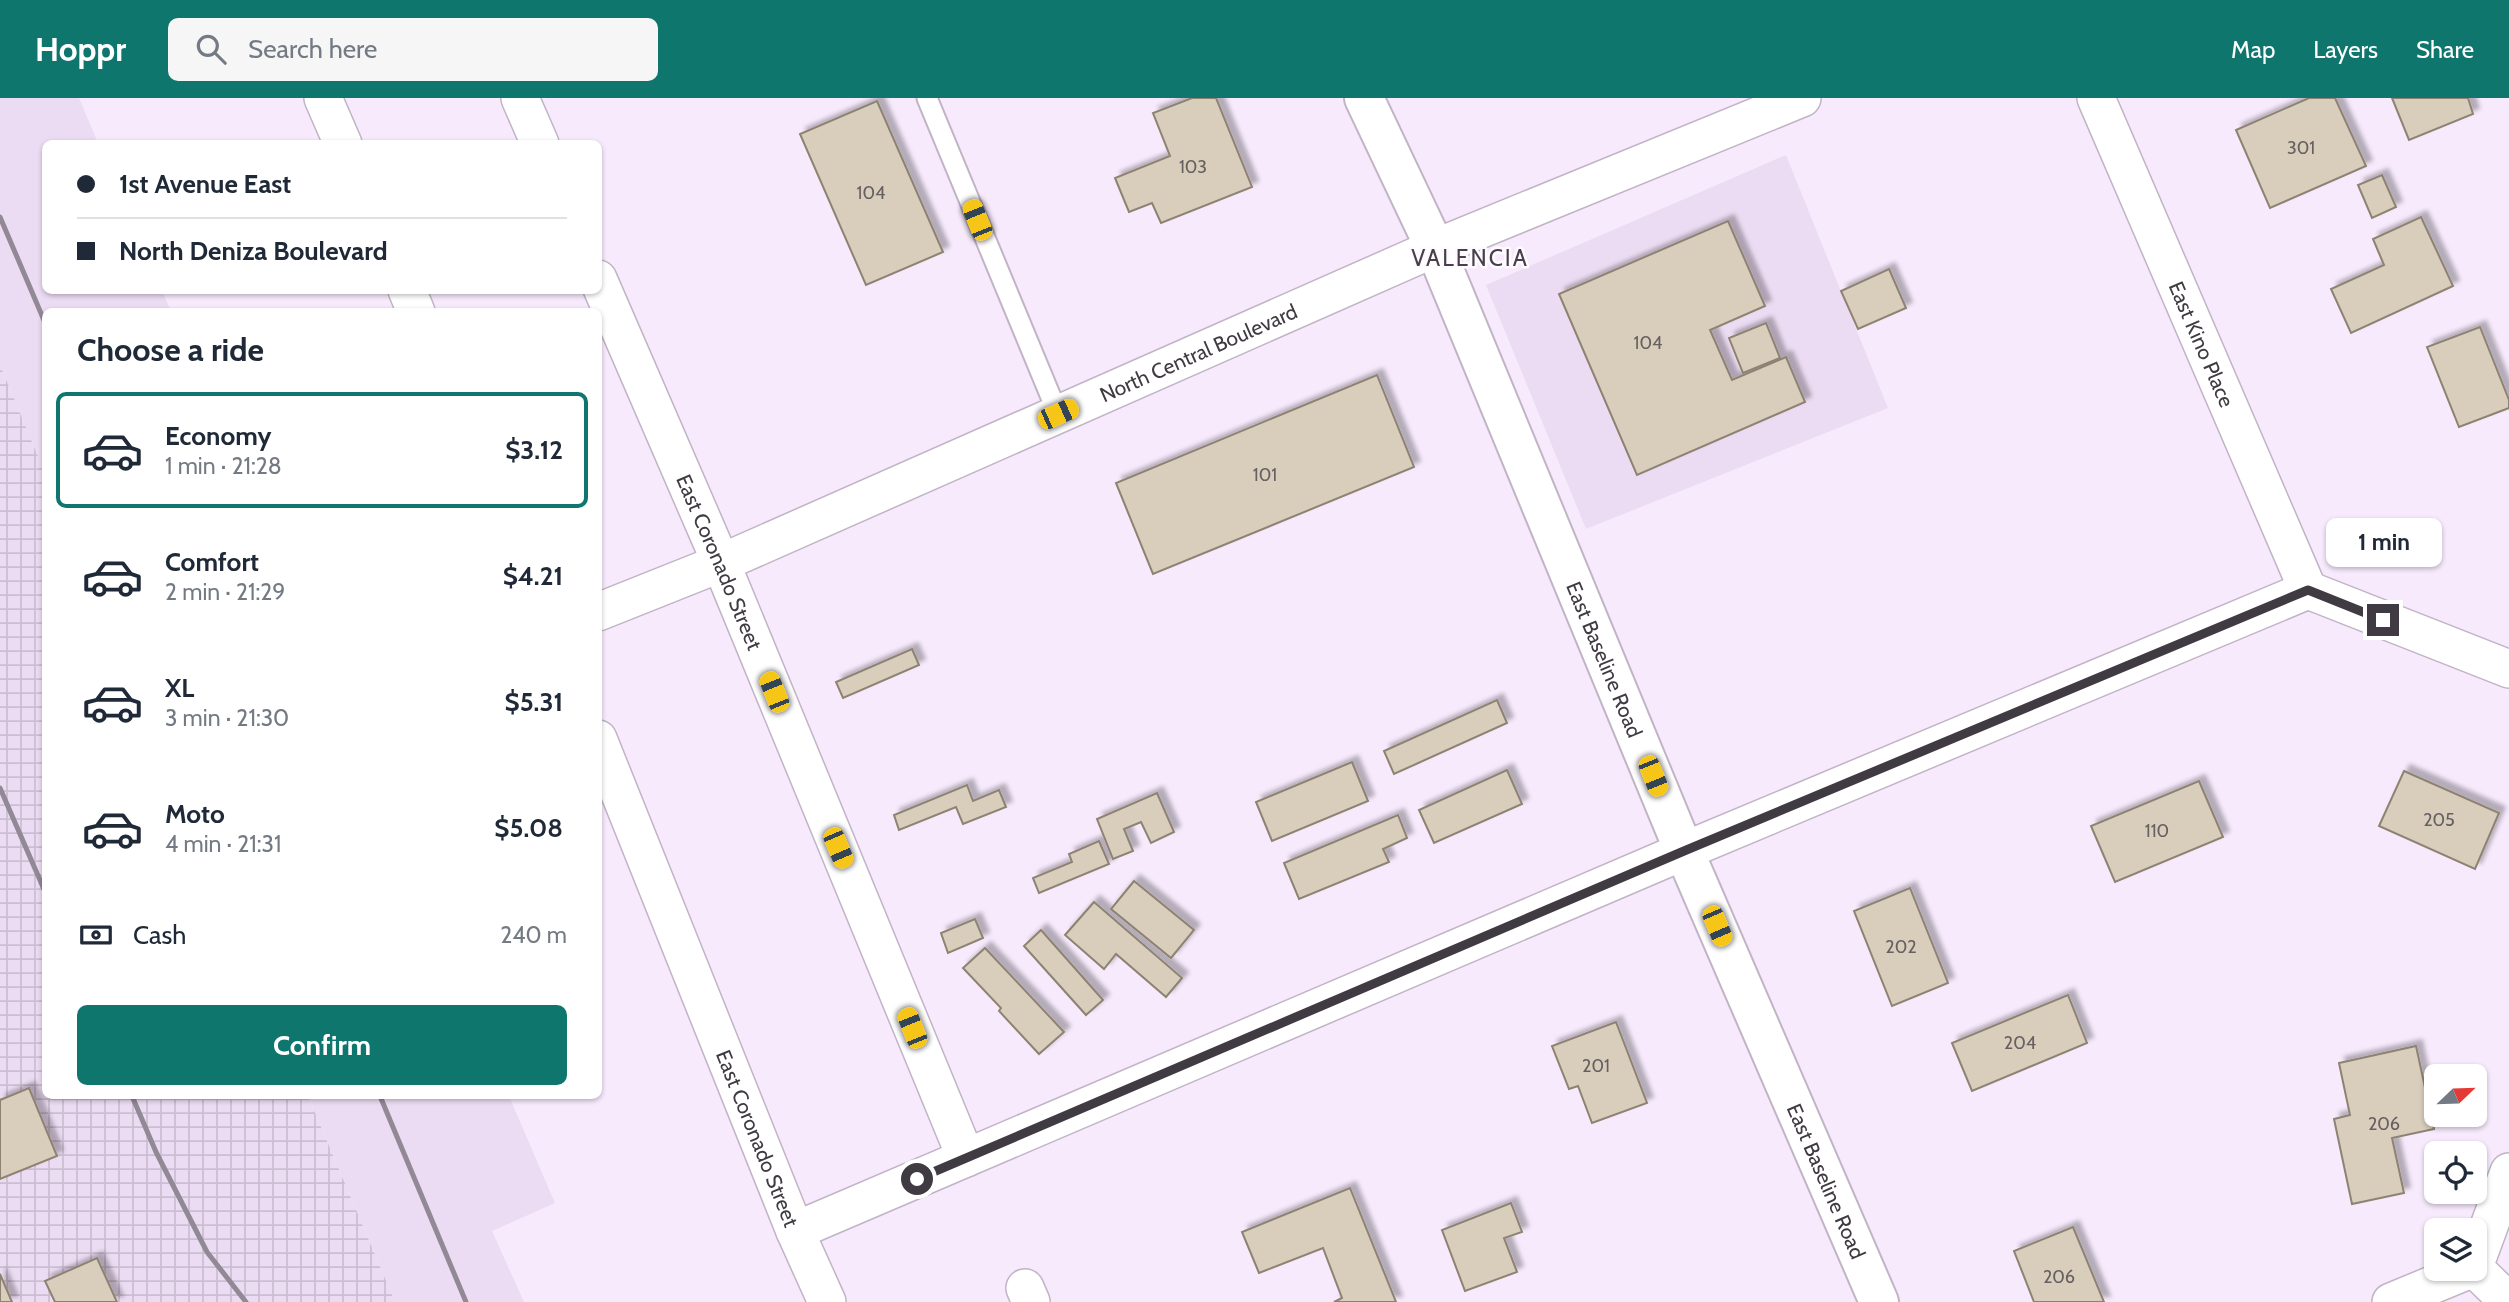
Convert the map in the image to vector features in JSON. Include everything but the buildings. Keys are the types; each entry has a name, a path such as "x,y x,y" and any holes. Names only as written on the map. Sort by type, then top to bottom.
{"main road":[{"name":"East Baseline Road","path":"1364,98 1434,248 1684,851 1879,1302"}],"street":[{"path":"323,98 341,140"},
{"path":"520,98 538,140"},
{"name":"North Central Boulevard","path":"602,610 721,563 1434,248 1802,98"},
{"name":"East Kino Place","path":"2096,98 2308,590"},
{"name":"East Coronado Street","path":"602,288 721,563 966,1157"},
{"path":"795,1231 1684,851 2308,590 2509,669"},
{"name":"East Coronado Street","path":"602,749 795,1231 827,1302"},
{"path":"2487,1231 2509,1172"},
{"path":"2391,1302 2442,1281"},
{"path":"2487,1281 2509,1302"}],"lane":[{"path":"927,98 1058,414"}],"shaded area":[{"path":"0,98 79,98 97,140 42,140 42,294 163,294 170,308 42,308 42,466 0,365"},
{"path":"1786,155 1888,408 1586,529 1486,285"},
{"path":"0,365 42,466 42,1099 309,1099 395,1302 0,1302"},
{"path":"309,1099 510,1099 555,1203 492,1231 524,1302 395,1302"}],"railway":[{"path":"0,217 42,316"},
{"path":"0,788 42,885"},
{"path":"133,1099 156,1152 207,1252 246,1302"},
{"path":"381,1099 466,1302"}],"district":[{"name":"VALENCIA","path":"1470,258"}],"route":[{"path":"917,1179 1684,851 2308,590 2383,620"}]}
